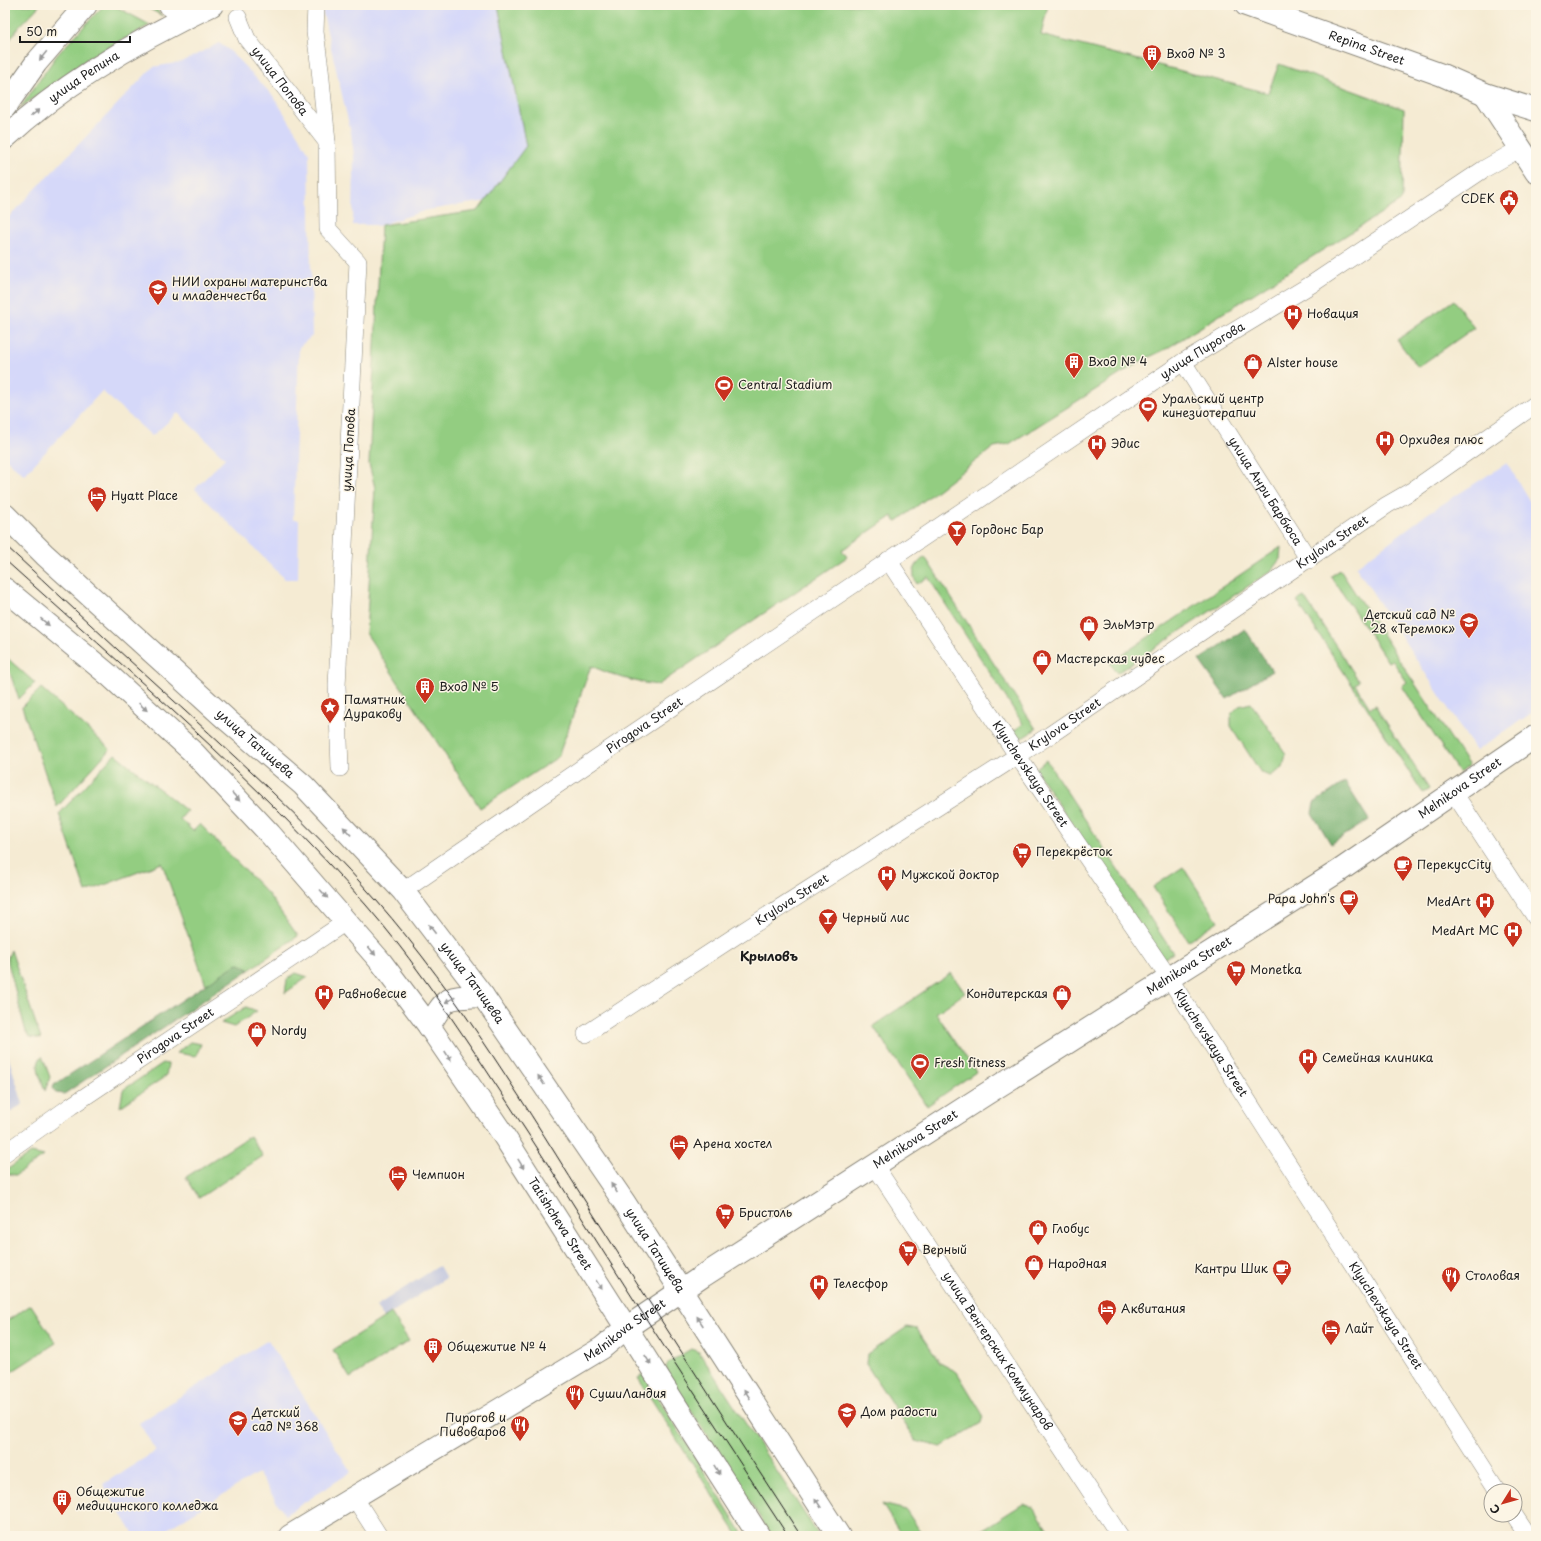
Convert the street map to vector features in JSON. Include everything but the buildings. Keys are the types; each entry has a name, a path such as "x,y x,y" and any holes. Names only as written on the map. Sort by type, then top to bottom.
{"main road":[{"path":"5,107 36,63 86,5"},
{"name":"Repina Street","path":"1246,5 1442,74 1485,94"},
{"name":"улица Репина","path":"5,138 78,79 159,31 193,8"},
{"path":"1485,94 1536,110"},
{"path":"1485,94 1536,172"},
{"name":"улица Татищева","path":"5,515 45,555 226,720 303,785 403,891 483,996 624,1202 839,1536"},
{"name":"Tatishcheva Street","path":"5,589 110,676 194,753 260,822 348,921 381,962 429,1026 502,1133 759,1536"},
{"name":"Melnikova Street","path":"290,1536 602,1348 626,1328 680,1291 1169,978 1340,871 1536,736"},
{"path":"429,1026 442,1004 452,997 483,996"}],"street":[{"name":"улица Попова","path":"316,5 315,32 327,142 328,229 358,262 337,686 340,768"},
{"name":"улица Попова","path":"238,17 247,39 327,142"},
{"name":"улица Пирогова","path":"888,560 1183,362 1312,284 1484,169 1521,148"},
{"name":"улица Анри Барбюса","path":"1183,362 1309,560"},
{"name":"Krylova Street","path":"586,1034 740,932 1017,755 1309,560 1536,404"},
{"name":"Klyuchevskaya Street","path":"888,560 1017,755 1169,978 1306,1191 1441,1406 1493,1483"},
{"name":"Pirogova Street","path":"403,891 888,560"},
{"path":"1454,793 1536,918"},
{"name":"Pirogova Street","path":"5,1153 71,1106 348,921"},
{"name":"улица Венгерских Коммунаров","path":"875,1166 1120,1536"},
{"path":"354,1497 379,1536"},
{"path":"1519,1523 1528,1536"}],"shaded area":[{"path":"321,5 498,5 526,146 486,201 427,210 377,226 353,225 354,156 351,133"},
{"name":"НИИ охраны материнства и младенчества","path":"219,43 230,51 274,97 309,153 312,336 299,347 293,520 299,520 298,579 285,579 195,489 225,458 178,413 152,436 102,391 24,475 5,458 5,221 153,67 182,62"},
{"name":"Детский сад № 28 «Теремок»","path":"1507,463 1536,512 1536,710 1476,751 1356,567 1427,514"},
{"path":"5,1046 23,1104 5,1115"},
{"path":"439,1266 446,1278 383,1318 376,1306"},
{"name":"Детский сад № 368","path":"268,1340 351,1472 285,1515 258,1473 156,1536 135,1536 103,1484 156,1451 139,1423"}],"green space":[{"path":"5,5 40,5 18,28 5,47"},
{"path":"104,5 113,5 150,25 87,59 20,108 57,55"},
{"path":"142,5 152,5 163,16"},
{"name":"Central Stadium","path":"498,5 1048,5 1041,35 1268,93 1279,64 1404,109 1402,200 1166,349 1143,360 1009,444 994,447 896,522 892,516 842,550 847,557 658,685 624,678 591,666 558,757 480,808 366,633 375,488 369,464 381,225 478,211 526,146"},
{"path":"1454,300 1474,328 1418,367 1397,340"},
{"path":"1281,547 1280,559 1271,571 1117,673 1110,663"},
{"path":"925,557 1036,729 1024,737 1017,738 1012,732 1023,724 928,577 917,584 914,576 916,565"},
{"path":"1340,570 1469,766 1459,773 1402,686 1407,682 1392,660 1388,662 1331,576"},
{"path":"1304,597 1359,681 1355,684 1370,708 1375,705 1429,789 1423,793 1297,601"},
{"path":"1245,629 1272,671 1227,699 1199,660"},
{"path":"5,656 35,683 19,699 5,659"},
{"path":"41,688 110,749 57,807 22,707"},
{"path":"1251,703 1286,754 1283,768 1270,776 1261,773 1231,726 1231,714 1239,706"},
{"path":"115,754 187,811 180,819 193,831 200,824 268,894 298,936 249,970 245,966 236,965 206,985 162,863 86,892 59,814"},
{"path":"1046,760 1173,953 1163,959 1035,769"},
{"path":"1345,782 1369,820 1331,844 1312,813 1314,803"},
{"path":"1183,867 1218,921 1188,941 1153,887"},
{"path":"11,950 41,1039 30,1037 26,1032 7,959"},
{"path":"240,964 249,970 64,1094 56,1093 53,1088 54,1085 235,965"},
{"path":"296,973 308,977 285,993 287,979"},
{"path":"951,973 965,993 936,1013 976,1072 927,1106 873,1026"},
{"path":"246,1007 257,1011 234,1027 221,1023"},
{"path":"190,1042 201,1044 196,1056 176,1053"},
{"path":"42,1056 50,1077 45,1091 38,1069 39,1060"},
{"path":"163,1063 168,1064 166,1076 120,1107 123,1090"},
{"path":"250,1136 263,1156 199,1198 186,1177"},
{"path":"31,1153 44,1156 16,1175 5,1174 5,1171"},
{"path":"31,1305 56,1343 5,1376 5,1322"},
{"path":"391,1313 409,1341 350,1378 333,1350"},
{"path":"907,1327 917,1329 940,1363 957,1372 983,1415 981,1423 941,1447 916,1441 866,1364 867,1354"},
{"path":"691,1349 699,1352 819,1536 772,1536 668,1375 666,1366 671,1361"},
{"path":"644,1375 744,1536 738,1536 638,1378"},
{"path":"882,1504 906,1510 920,1531 918,1536 902,1536"},
{"path":"1023,1504 1035,1509 1052,1536 979,1536 980,1531"}],"tram line":[{"path":"5,545 295,814 350,871 407,937 437,975 492,1054 646,1297 801,1536"},
{"path":"5,560 236,770 324,859 366,905 395,940 436,996 489,1074 660,1341 788,1536"}],"place":[{"name":"Вход № 3","path":"1152,71"},
{"name":"CDEK","path":"1509,216"},
{"name":"НИИ охраны материнства и младенчества","path":"158,306"},
{"name":"Новация","path":"1293,331"},
{"name":"Вход № 4","path":"1074,379"},
{"name":"Alster house","path":"1253,380"},
{"name":"Central Stadium","path":"724,402"},
{"name":"Уральский центр кинезиотерапии","path":"1148,423"},
{"name":"Орхидея плюс","path":"1385,457"},
{"name":"Эдис","path":"1097,461"},
{"name":"Hyatt Place","path":"97,513"},
{"name":"Гордонc Бар","path":"957,547"},
{"name":"Детский сад № 28 «Теремок»","path":"1469,639"},
{"name":"ЭльМэтр","path":"1089,642"},
{"name":"Мастерская чудес","path":"1042,676"},
{"name":"Вход № 5","path":"425,704"},
{"name":"Памятник Дуракову","path":"330,724"},
{"name":"Перекрёсток","path":"1022,869"},
{"name":"ПерекусCity","path":"1403,882"},
{"name":"Мужской доктор","path":"887,892"},
{"name":"Papa John's","path":"1349,916"},
{"name":"MedArt","path":"1485,919"},
{"name":"Черный лис","path":"828,935"},
{"name":"MedArt MC","path":"1513,948"},
{"name":"Monetka","path":"1236,987"},
{"name":"Равновесие","path":"324,1011"},
{"name":"Кондитерская","path":"1062,1011"},
{"name":"Nordy","path":"257,1048"},
{"name":"Семейная клиника","path":"1308,1075"},
{"name":"Fresh fitness","path":"920,1080"},
{"name":"Арена хостел","path":"679,1161"},
{"name":"Чемпион","path":"398,1192"},
{"name":"Бристоль","path":"725,1230"},
{"name":"Глобус","path":"1038,1246"},
{"name":"Верный","path":"908,1267"},
{"name":"Народная","path":"1034,1281"},
{"name":"Кантри Шик","path":"1282,1286"},
{"name":"Столовая","path":"1451,1293"},
{"name":"Телесфор","path":"819,1301"},
{"name":"Аквитания","path":"1107,1326"},
{"name":"Лайт","path":"1331,1346"},
{"name":"Общежитие № 4","path":"433,1364"},
{"name":"СушиЛандия","path":"575,1411"},
{"name":"Дом радости","path":"847,1429"},
{"name":"Детский сад № 368","path":"238,1437"},
{"name":"Пирогов и Пивоваров","path":"520,1442"},
{"name":"Общежитие медицинского колледжа","path":"62,1516"}],"district":[{"name":"Крыловъ","path":"769,956"}]}
